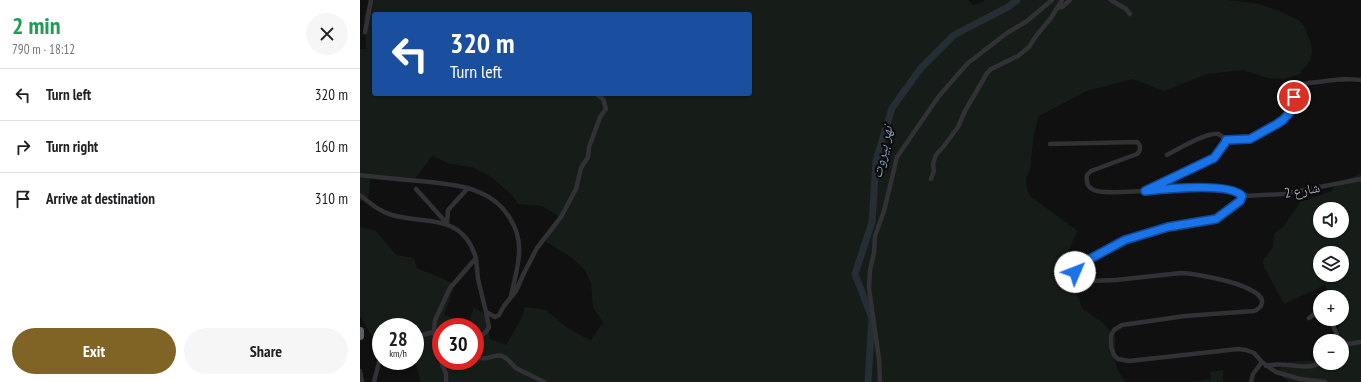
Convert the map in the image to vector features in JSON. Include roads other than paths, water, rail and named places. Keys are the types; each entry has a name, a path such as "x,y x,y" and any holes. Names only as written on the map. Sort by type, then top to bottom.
{"street":[{"path":"365,32 372,0"},
{"path":"880,382 879,359 869,288 870,270 874,253 875,236 884,211 897,157 939,96 968,63 1007,32 1027,21 1052,0"},
{"path":"932,179 934,171 933,164 936,155 958,127 965,111 987,74 991,69 1025,51 1051,18 1062,0"},
{"path":"1057,8 1062,7 1070,0"},
{"path":"1111,0 1126,9 1130,14"},
{"path":"1226,140 1250,139 1280,122 1291,111 1299,86 1336,79 1361,80"},
{"path":"486,312 493,317 498,316 516,291 537,248 561,216 576,189 579,181 580,170 588,157 589,147 600,117 606,109 603,99 599,96"},
{"path":"1167,155 1197,140 1217,134 1222,135 1226,140"},
{"path":"1145,191 1214,158 1226,140"},
{"path":"1050,144 1137,142 1140,145 1140,149 1137,154 1091,171 1087,175 1086,181 1091,189 1097,191 1111,192 1210,188 1228,189 1240,193 1242,196 1240,201 1216,219 1168,227 1125,240 1080,265 1075,272 1076,277 1081,280 1116,280 1189,273 1232,282 1259,295 1262,301 1258,310 1254,311 1185,316 1122,325 1114,330 1111,336 1111,347 1114,355 1118,359 1129,361 1238,349 1254,353 1264,364 1276,372 1287,376 1325,382"},
{"path":"360,175 468,188 482,193 495,201 506,212 513,224 518,239 519,254 510,298"},
{"name":"شارع 2","path":"1242,196 1283,194 1361,179"},
{"path":"447,225 448,210 468,188"},
{"path":"416,189 447,225"},
{"path":"360,195 379,210 391,215 447,225 458,230 467,238 472,246 476,258 478,279 489,328 484,333"},
{"path":"436,318 450,288 476,258"},
{"path":"1309,318 1313,315"},
{"path":"1349,344 1361,342"},
{"path":"484,359 502,356 516,368 544,382"},
{"path":"1251,382 1253,374 1264,364 1274,363 1310,367 1313,366"},
{"path":"374,382 377,370"},
{"path":"444,370 446,382"},
{"path":"360,371 362,382"}],"waterway":[{"name":"نهر بيروت","path":"868,382 872,318 855,274 872,222 876,161 892,108 921,68 954,35 1008,7 1017,0"}]}
